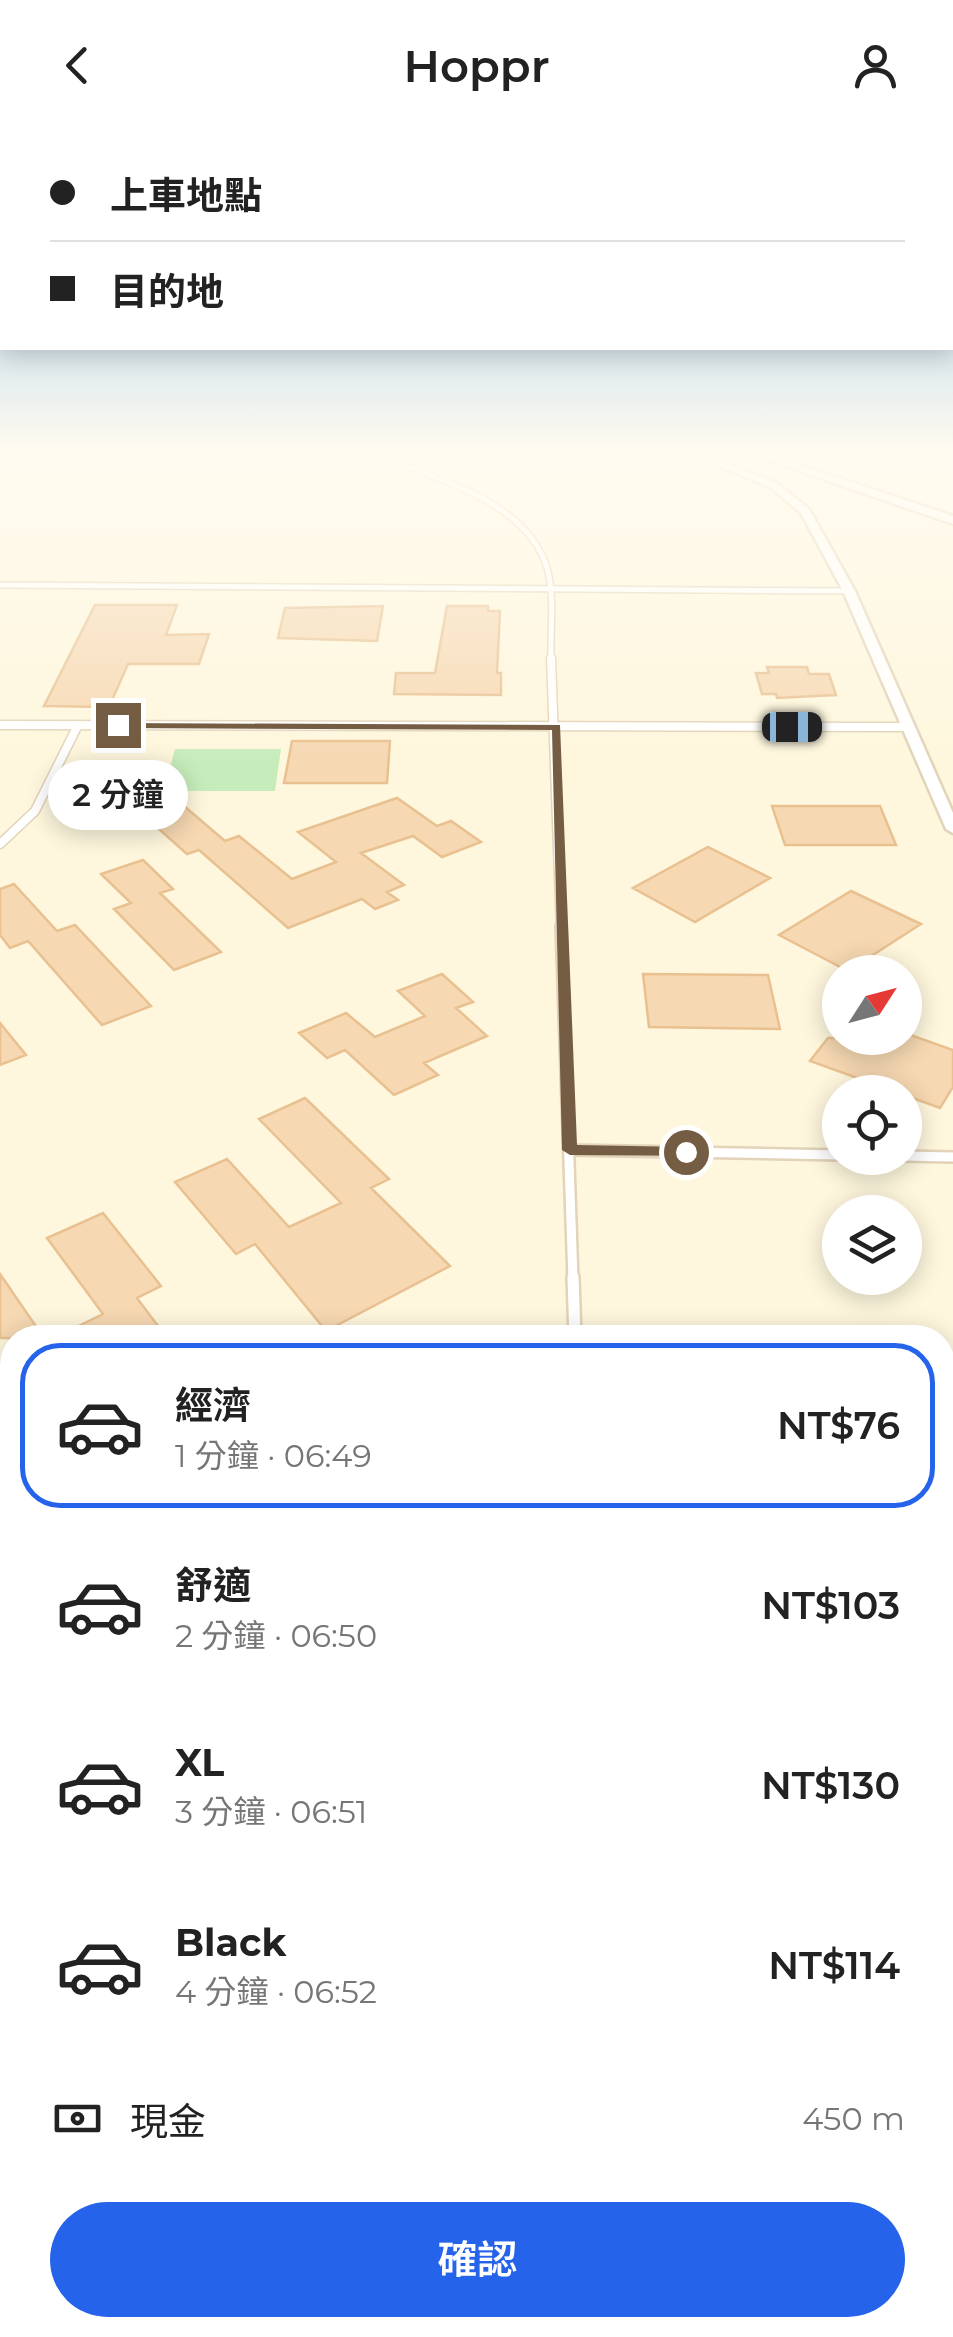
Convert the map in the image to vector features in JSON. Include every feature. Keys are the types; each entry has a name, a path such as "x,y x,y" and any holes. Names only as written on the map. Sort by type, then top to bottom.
{"street":[{"path":"831,557 953,829"}],"lane":[{"path":"544,557 557,727 575,1325"},
{"path":"0,584 849,591"},
{"path":"0,724 906,726"},
{"path":"0,844 35,811 78,725"},
{"path":"570,1150 822,1155"},
{"path":"922,1156 953,1157"}],"green space":[{"path":"175,749 281,749 275,791 164,791"}],"building":[{"path":"95,605 177,605 166,635 209,634 199,664 128,664 109,707 44,706"},
{"path":"383,606 377,641 278,638 285,608"},
{"path":"447,606 488,606 488,611 500,611 497,673 501,673 501,695 394,694 396,673 435,673"},
{"path":"767,667 807,667 809,674 829,674 836,695 777,698 776,694 762,694 756,673 769,673"},
{"path":"292,741 390,741 387,783 284,783"},
{"path":"170,794 225,841 239,836 292,879 336,862 298,832 397,798 437,826 451,821 481,842 442,857 413,836 361,853 404,885 387,892 398,900 375,909 362,899 288,928 199,850 187,854 133,806"},
{"path":"772,806 880,806 896,845 785,845"},
{"path":"708,847 770,878 695,922 633,888"},
{"path":"143,860 173,889 160,893 221,952 174,970 114,909 131,903 101,874"},
{"path":"14,884 57,931 75,925 151,1006 102,1025 28,941 10,948 0,935 0,889"},
{"path":"851,891 921,924 873,955 822,957 779,935"},
{"path":"442,974 473,1002 456,1008 487,1036 424,1063 438,1075 394,1095 345,1050 327,1058 299,1033 346,1013 375,1037 425,1016 398,991"},
{"path":"643,974 768,975 780,1029 649,1027"},
{"path":"0,1023 26,1055 0,1065"},
{"path":"922,1039 953,1050 953,1087 940,1108 922,1101 922,1075 849,1075 810,1061 822,1046 822,1055 922,1055"},
{"path":"305,1098 389,1179 371,1188 450,1266 337,1325 321,1325 255,1244 236,1254 175,1182 227,1159 289,1227 341,1203 259,1119"},
{"path":"103,1213 161,1286 137,1298 157,1325 81,1325 103,1314 47,1238"},
{"path":"0,1274 35,1325 0,1325"}],"route":[{"path":"118,725 557,727 570,1150 686,1152"}]}
